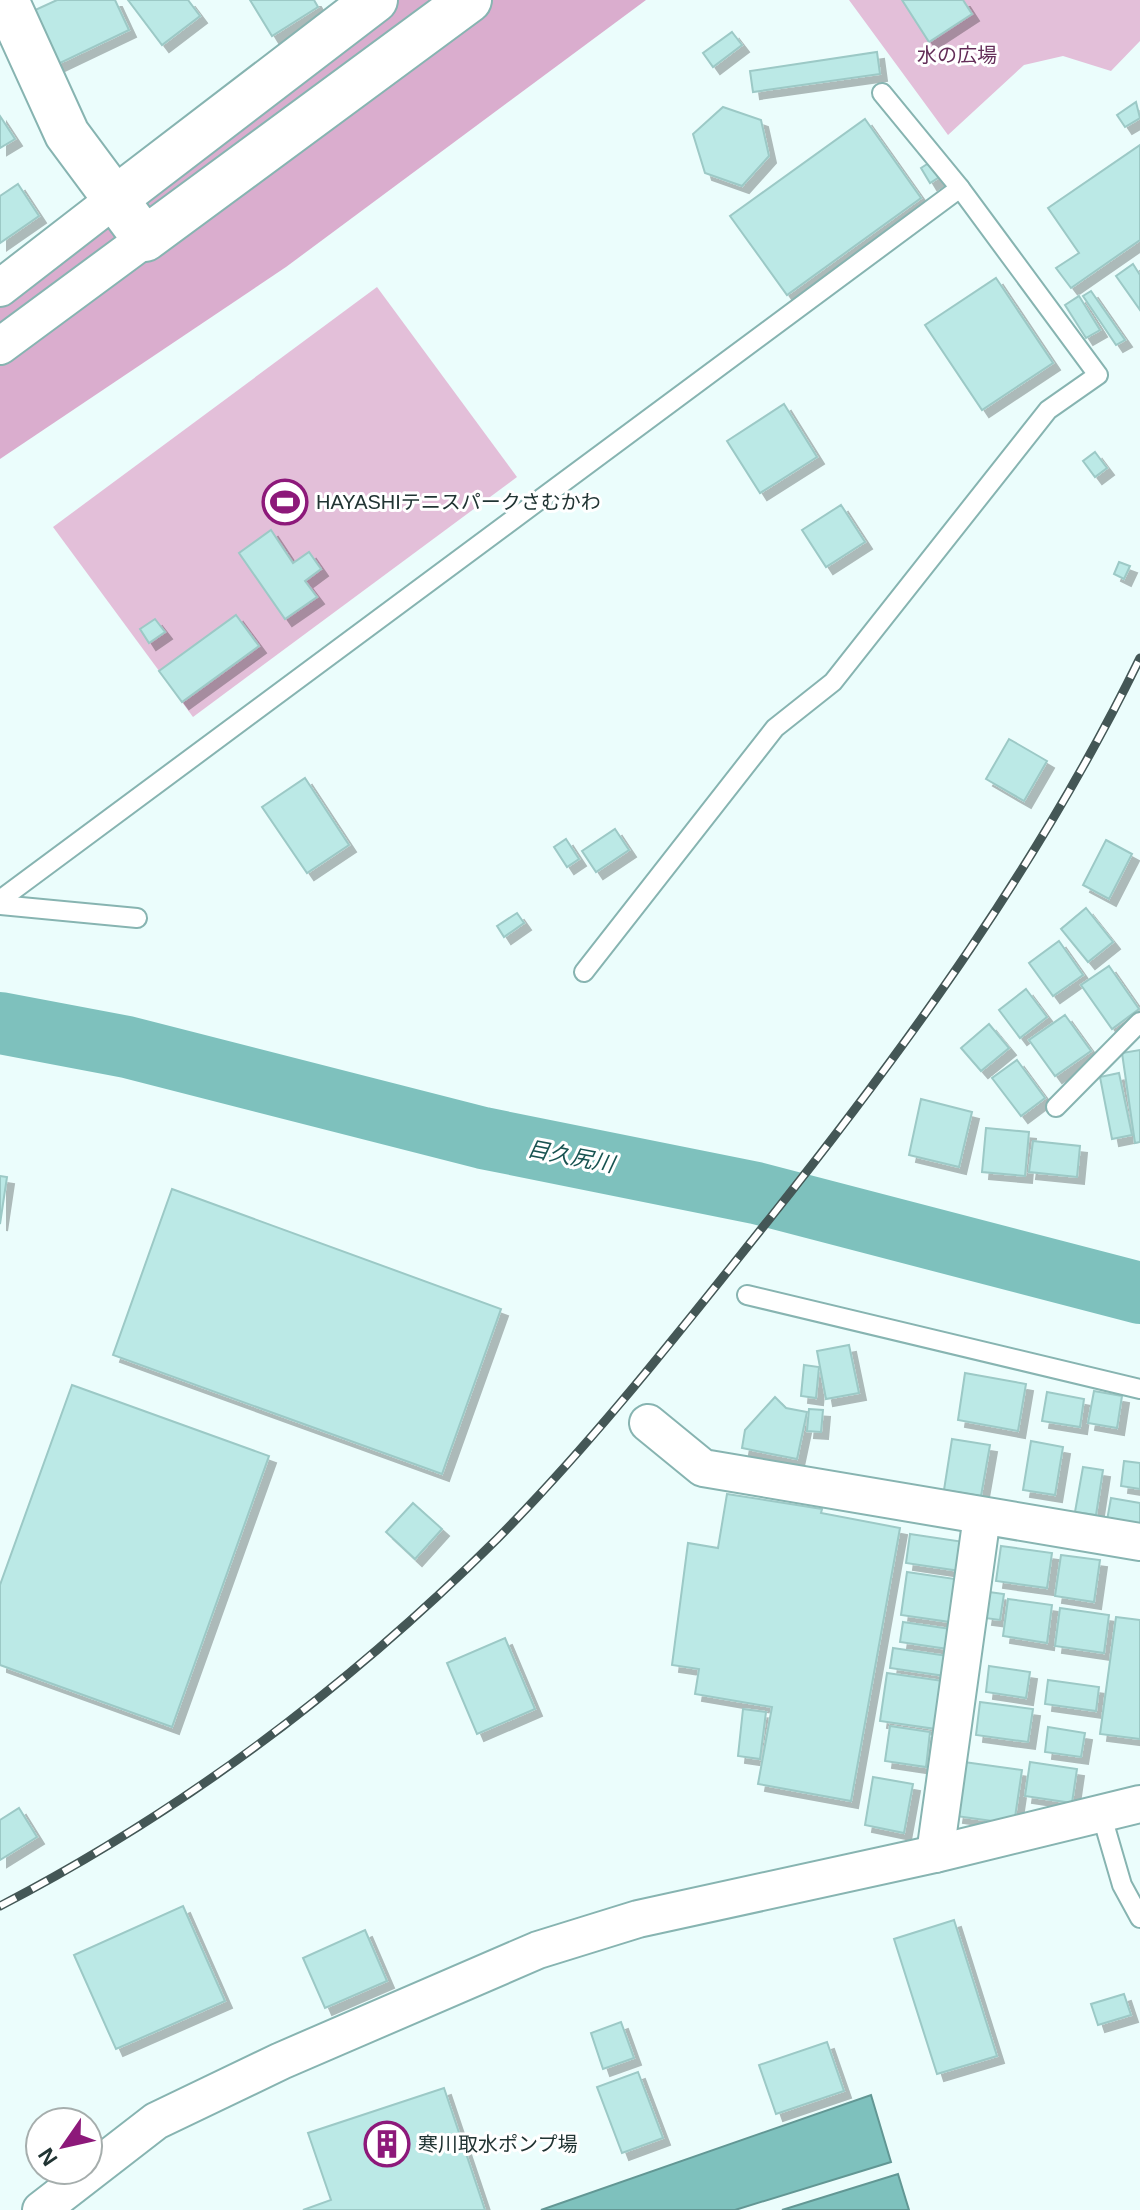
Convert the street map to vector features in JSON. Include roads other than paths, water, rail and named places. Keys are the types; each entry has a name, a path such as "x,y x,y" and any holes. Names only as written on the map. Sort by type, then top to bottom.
{"street":[{"path":"6,0 67,134 145,239"},
{"path":"0,288 375,0"},
{"path":"0,346 469,0"},
{"path":"648,1423 703,1468 1140,1542"},
{"path":"935,1854 982,1516"},
{"path":"41,2210 156,2121 281,2061 387,2019 538,1950 638,1919 935,1854 1140,1804"}],"lane":[{"path":"584,972 775,728 833,682 1048,410 1098,375 960,188 882,93"},
{"path":"0,902 960,188"},
{"path":"0,902 137,918"},
{"path":"1056,1107 1140,1022"},
{"path":"747,1295 1140,1389"},
{"path":"1101,1813 1122,1885 1140,1918"}],"water":[{"path":"871,2095 891,2162 735,2210 541,2210"},
{"path":"898,2174 909,2210 782,2210"}],"waterway":[{"name":"目久尻川","path":"0,1023 127,1047 483,1138 756,1193 1140,1293"}],"railway":[{"path":"0,1906 134,1829 199,1786 324,1694 441,1593 534,1501 705,1300 823,1151 923,1016 1017,878 1101,733 1140,658"}],"place":[{"name":"HAYASHIテニスパークさむかわ","path":"285,502"},
{"name":"寒川取水ポンプ場","path":"387,2144"}],"park label":[{"name":"水の広場","path":"957,55"}]}
